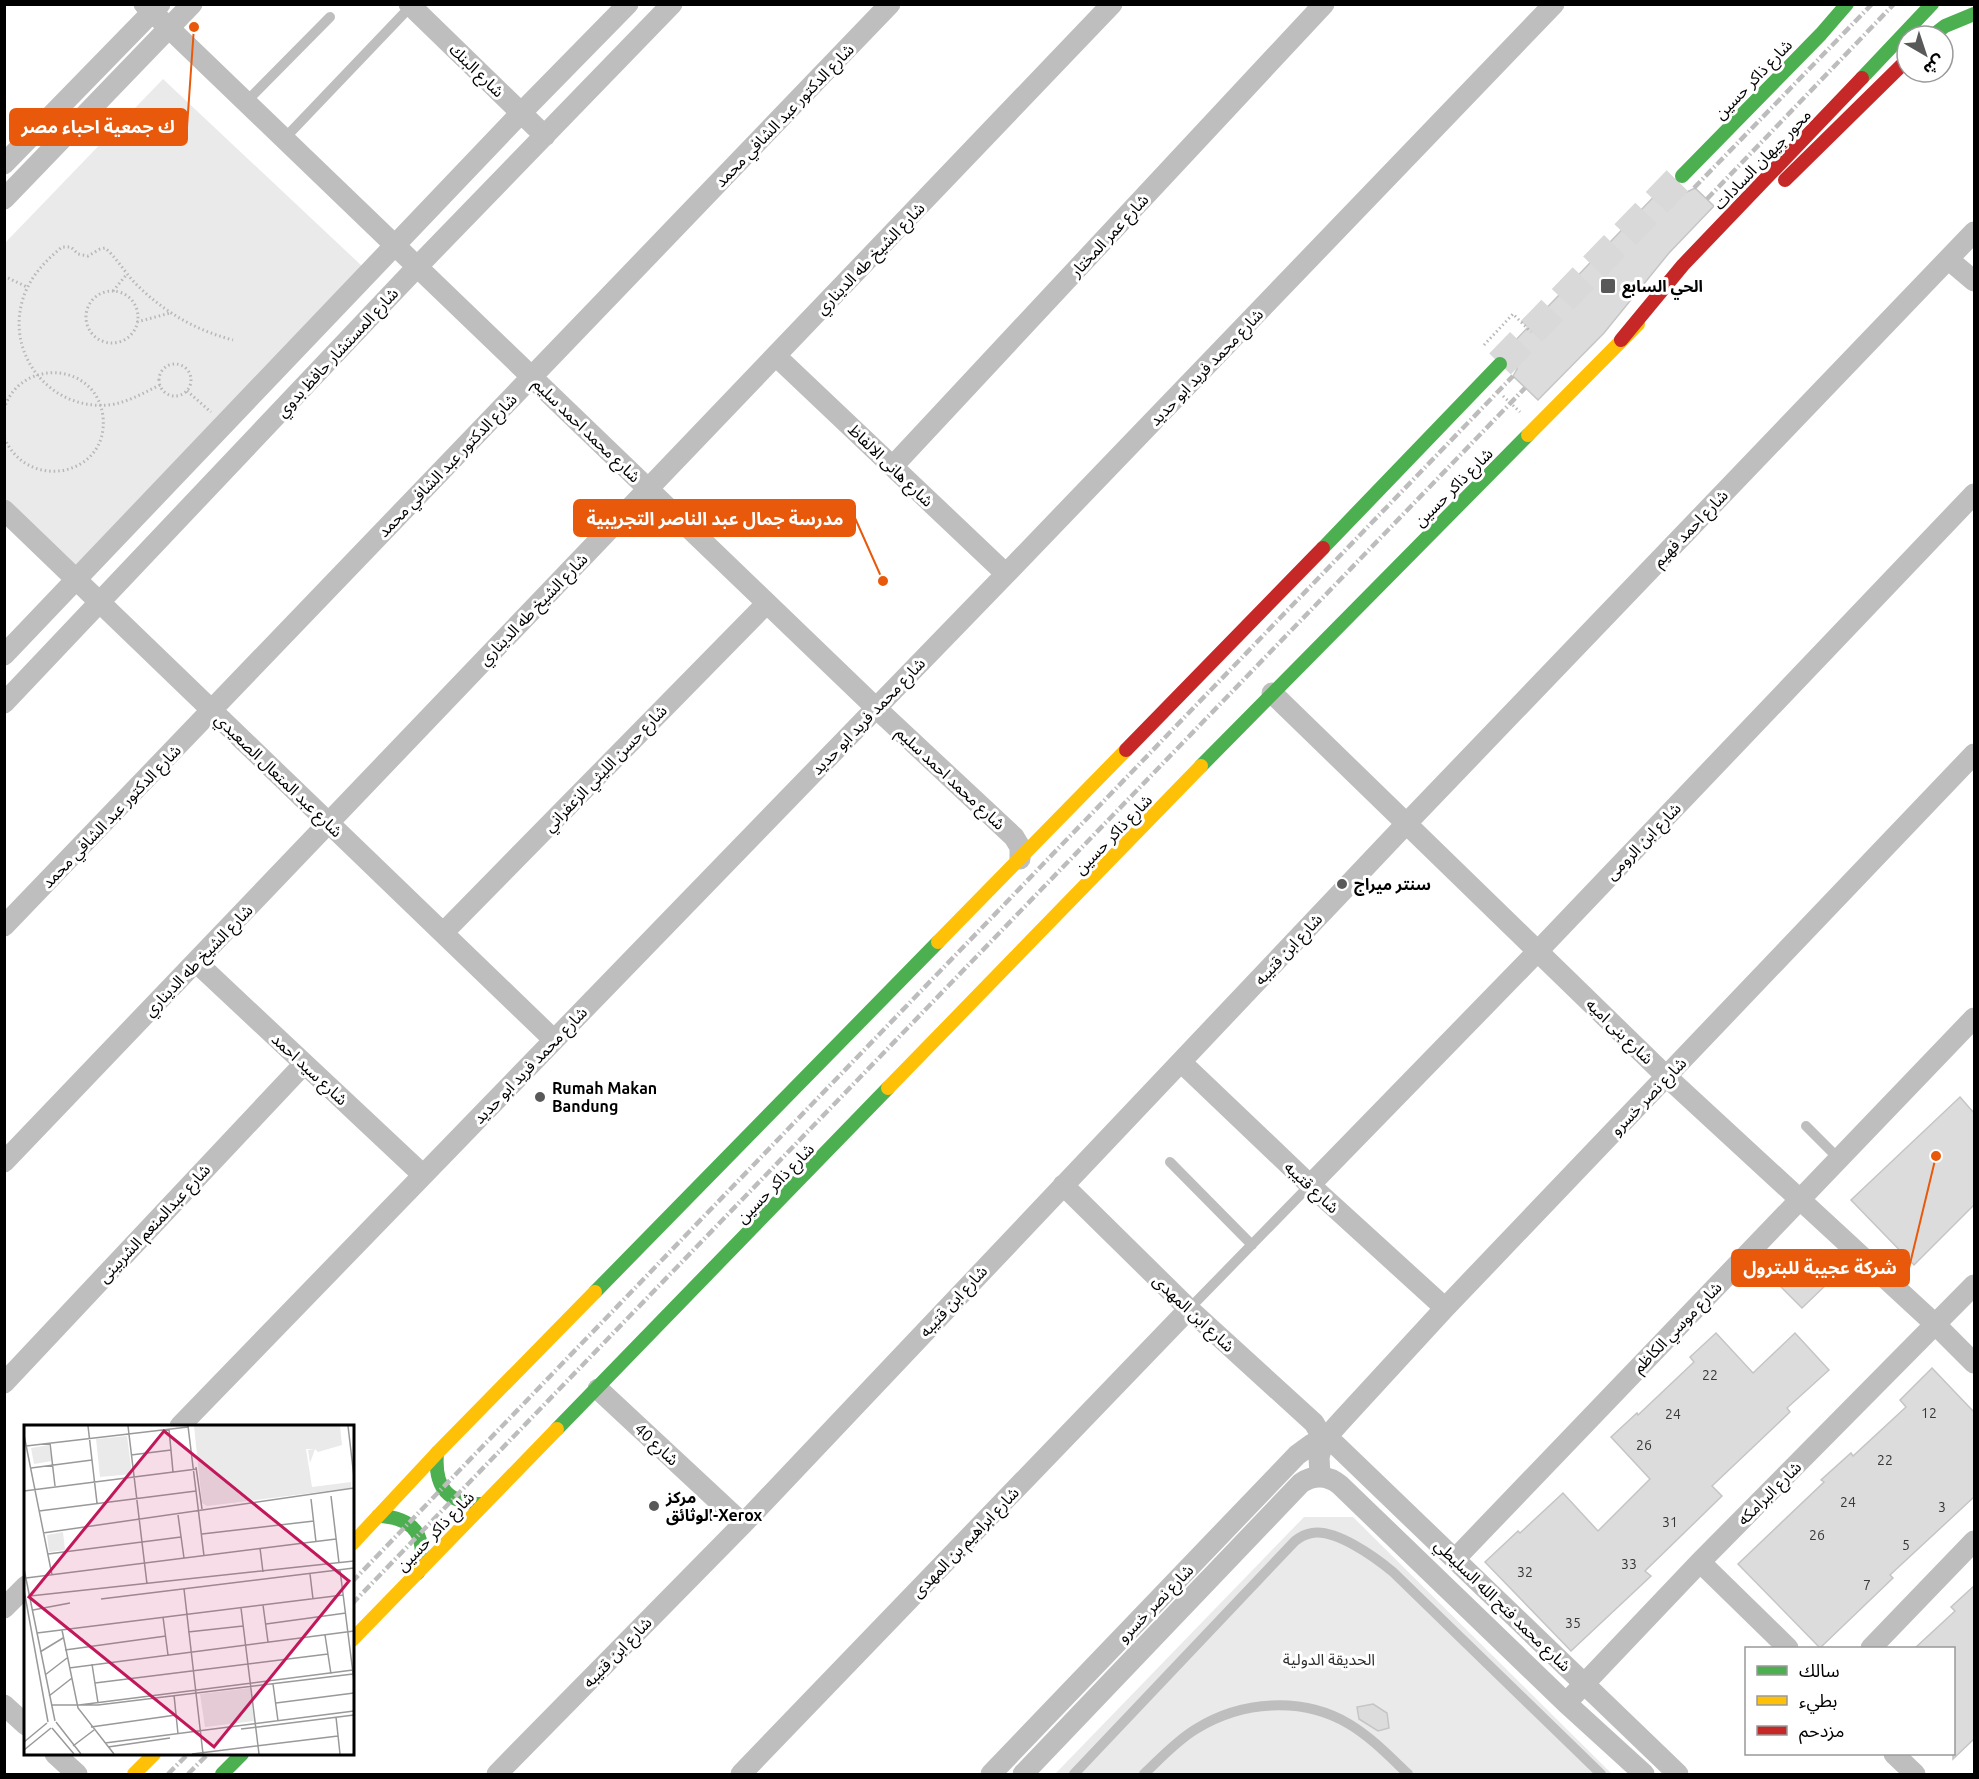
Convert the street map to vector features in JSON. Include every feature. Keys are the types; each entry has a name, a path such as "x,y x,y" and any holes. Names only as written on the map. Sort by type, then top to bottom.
{"main road":[{"name":"شارع ذاكر حسين","path":"1682,176 1821,34 1847,4"},
{"name":"محور جيهان السادات","path":"1622,340 1683,266 1932,4"},
{"path":"1950,24 1974,14"},
{"name":"شارع ذاكر حسين","path":"354,1638 1272,693 1622,340 1895,72"},
{"path":"354,1542 437,1453 1020,859 1500,364"},
{"path":"437,1453 438,1480 449,1496 465,1504 483,1504"},
{"path":"378,1516 404,1520 416,1531 421,1539 423,1556 418,1573"},
{"path":"134,1774 153,1755"},
{"path":"222,1774 241,1755"}],"street":[{"path":"4,199 192,4"},
{"name":"شارع المستشار حافظ بدوي","path":"4,655 521,113 628,4"},
{"name":"شارع المستشار حافظ بدوي","path":"4,703 417,267 672,4"},
{"name":"شارع الدكتور عبد الشافي محمد","path":"4,926 890,4"},
{"name":"شارع الشيخ طه الديناري","path":"4,1162 1112,4"},
{"name":"شارع عمر المختار","path":"893,466 1324,4"},
{"name":"شارع محمد فريد ابو حديد","path":"181,1425 1006,574 1554,4"},
{"name":"شارع البنك","path":"411,5 545,136"},
{"path":"4,164 152,7"},
{"name":"شارع محمد احمد سليم","path":"152,7 169,29 876,708 1014,837 1020,847 1020,859"},
{"name":"شارع احمد فهيم","path":"1406,824 1974,232"},
{"path":"1948,259 1974,281"},
{"name":"شارع هانى الالفاظ","path":"776,356 1006,574"},
{"name":"شارع ابن الرومى","path":"1310,1185 1538,951 1974,494"},
{"name":"شارع عبد المتعال الصعيدي","path":"4,510 554,1040"},
{"name":"شارع حسن الليثي الزعفراني","path":"443,933 767,603"},
{"name":"شارع بنى اميه","path":"1272,693 1667,1077 1936,1325 1974,1363"},
{"name":"شارع نصر خسرو","path":"992,1774 1287,1466 1312,1444 1319,1432 1328,1424 1341,1421 1445,1308 1974,754"},
{"name":"شارع ابن قتيبه","path":"497,1774 743,1524 1406,824"},
{"name":"شارع سيد احمد","path":"196,962 423,1175"},
{"name":"شارع موسي الكاظم","path":"1455,1559 1974,1018"},
{"name":"شارع قتيبه","path":"1181,1062 1310,1185 1445,1308"},
{"name":"شارع عبدالمنعم الشربينى","path":"4,1383 304,1064"},
{"name":"شارع ابن المهدى","path":"1063,1185 1189,1310 1319,1432"},
{"name":"شارع البرامكه","path":"1566,1703 1700,1562 1974,1285"},
{"name":"شارع ابراهيم بن المهدى","path":"741,1774 1189,1310"},
{"name":"شارع 40","path":"598,1389 743,1524"},
{"path":"1311,1480 1319,1457 1319,1432"},
{"name":"شارع محمد فتح الله السليطي","path":"1319,1432 1336,1445 1678,1774"},
{"name":"شارع محمد فتح الله السليطي","path":"1287,1466 1311,1480 1335,1481 1340,1485 1566,1703 1644,1774"},
{"name":"شارع نصر خسرو","path":"1023,1774 1311,1480"},
{"path":"1872,1647 1974,1541"},
{"path":"1700,1562 1787,1647"},
{"path":"4,1608 24,1588"},
{"path":"4,1705 24,1723"},
{"path":"56,1755 76,1774"},
{"path":"1895,1755 1915,1774"}],"lane":[{"path":"284,139 411,5"},
{"path":"246,102 330,16"},
{"path":"1806,1126 1838,1158"},
{"path":"1170,1162 1252,1245"},
{"path":"1189,1310 1310,1185"},
{"path":"1074,1774 1295,1541 1312,1533 1331,1536 1354,1545 1393,1572 1601,1774"},
{"path":"1144,1774 1181,1740 1212,1720 1247,1708 1284,1705 1320,1711 1348,1723 1408,1774"}],"path":[{"path":"160,385 121,403 100,406 86,404 58,394 36,375 22,348 19,332 20,309 27,287 42,265 65,246 71,247 83,256 88,256 102,247 105,248 151,298 170,313 191,326 233,340"},
{"path":"113,291 127,274"},
{"path":"4,276 27,287"},
{"path":"113,291 120,292 132,301 137,322 130,335 116,342 100,340 89,330 86,315 92,301 98,295 113,291"},
{"path":"137,322 170,313"},
{"path":"1477,352 1513,314 1531,332"},
{"path":"179,364 189,372 192,378 187,391 172,396 162,390 159,378 165,366 179,364"},
{"path":"4,409 17,387 36,375 59,372 70,375 88,387 100,406 103,428 95,449 88,458 69,470 47,472 26,465 10,449 4,437"},
{"path":"187,391 224,424"},
{"path":"1501,394 1520,413"}],"green space":[{"path":"163,79 363,267 76,566 5,499 4,244"},
{"name":"الحديقة الدولية","path":"1304,1517 1353,1517 1612,1774 1055,1774"}],"building":[{"name":"الحي السابع","path":"1667,183 1670,189 1678,193 1695,188 1714,206 1669,253 1604,333 1538,400 1513,376 1517,369 1517,360 1507,349"},
{"path":"1960,1097 1974,1113 1974,1205 1914,1265 1851,1200"},
{"path":"1801,1250 1830,1281 1802,1308 1772,1278"},
{"path":"1716,1333 1753,1373 1795,1333 1829,1370 1787,1408 1790,1412 1712,1486 1722,1496 1645,1571 1651,1576 1571,1651 1485,1562 1563,1493 1598,1531 1650,1479 1611,1437 1694,1362 1690,1357"},
{"path":"1932,1368 1974,1412 1974,1497 1890,1575 1893,1578 1819,1647 1738,1564 1824,1482 1821,1480 1851,1453 1853,1456 1906,1407 1900,1400"},
{"path":"1974,1586 1974,1739 1953,1759 1955,1755 1955,1647 1916,1647 1955,1611 1951,1607"},
{"path":"1373,1704 1387,1713 1389,1728 1378,1731 1359,1719 1357,1707"}],"tunnel":[{"path":"1500,364 1682,176"}],"railway":[{"path":"1694,188 1872,4"},
{"path":"1707,199 1894,4"},
{"path":"354,1580 1513,376"},
{"path":"354,1602 1525,388"},
{"path":"168,1774 187,1755"},
{"path":"188,1774 207,1755"}],"traffic: fast":[{"path":"1682,176 1821,34 1847,4"},
{"path":"1862,78 1932,4"},
{"path":"1950,24 1974,14"},
{"path":"1323,548 1500,364"},
{"path":"1201,766 1528,435"},
{"path":"595,1292 938,942"},
{"path":"557,1429 888,1088"},
{"path":"437,1453 438,1476 446,1492 461,1501 483,1504"},
{"path":"378,1516 401,1520 416,1532 422,1549 418,1573"},
{"path":"222,1774 241,1755"}],"traffic: slow":[{"path":"1528,435 1638,324"},
{"path":"938,942 1126,750"},
{"path":"888,1088 1201,766"},
{"path":"354,1542 437,1453 595,1292"},
{"path":"354,1638 557,1429"},
{"path":"134,1774 153,1755"}],"traffic: jam":[{"path":"1785,180 1895,72"},
{"path":"1621,340 1683,265 1862,78"},
{"path":"1126,750 1323,548"}],"place":[{"name":"ك جمعية احباء مصر","path":"194,27"},
{"name":"الحي السابع","path":"1608,286"},
{"name":"مدرسة جمال عبد الناصر التجريبية","path":"883,581"},
{"name":"سنتر ميراج","path":"1342,884"},
{"name":"Rumah Makan Bandung","path":"540,1097"},
{"name":"شركة عجيبة للبترول","path":"1936,1156"},
{"name":"مركز الوثائق-Xerox","path":"654,1506"}]}
